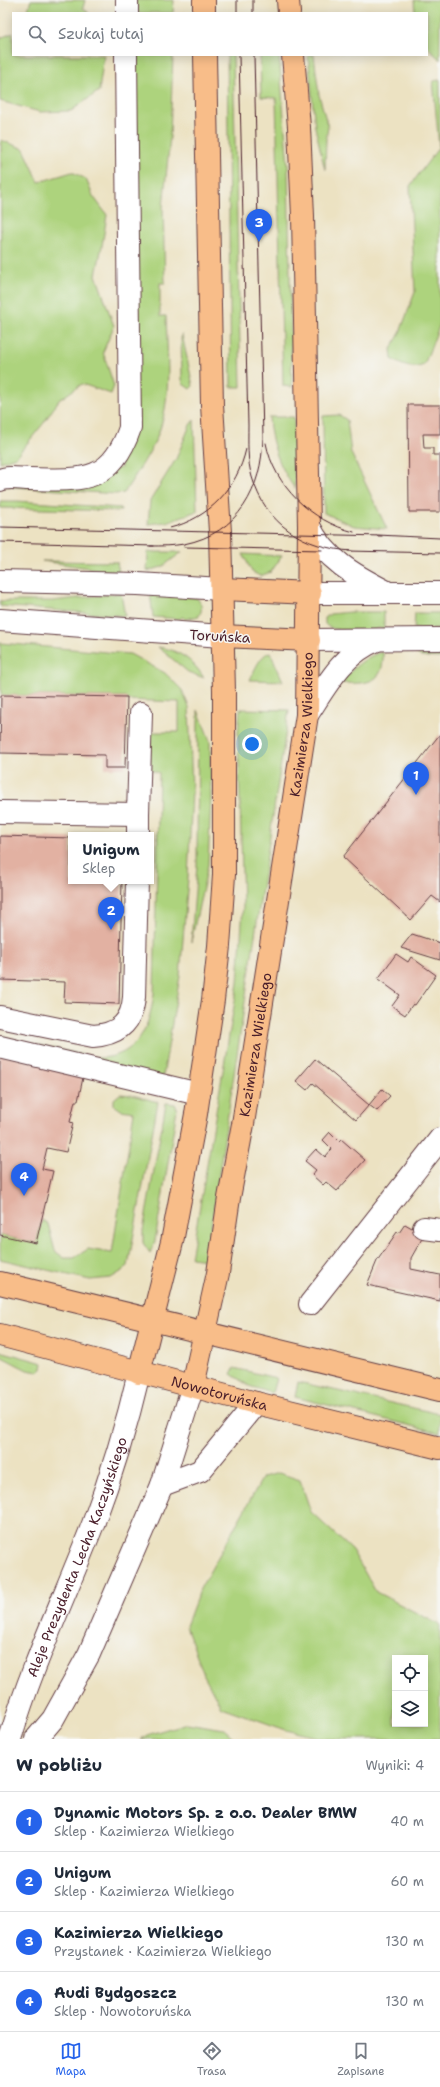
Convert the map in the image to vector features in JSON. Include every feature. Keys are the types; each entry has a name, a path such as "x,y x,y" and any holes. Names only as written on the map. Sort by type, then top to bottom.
{"main road":[{"path":"204,0 204,12"},
{"path":"288,0 289,12"},
{"path":"140,1373 172,1242 199,1094 219,946 224,875 222,588 212,405 205,56"},
{"name":"Kazimierza Wielkiego","path":"193,1386 218,1273 307,715 310,593 309,526 299,127 293,56"},
{"path":"222,588 310,593"},
{"name":"Toruńska","path":"222,636 309,640"},
{"path":"0,1283 440,1390"},
{"name":"Nowotoruńska","path":"0,1335 256,1403 440,1448"}],"street":[{"path":"127,0 127,12"},
{"path":"0,480 79,478 96,475 118,456 130,428 126,56"},
{"path":"309,526 318,541 337,563 354,575 386,592"},
{"path":"0,581 138,584 222,588"},
{"path":"310,593 440,593"},
{"name":"Toruńska","path":"0,620 222,636"},
{"name":"Toruńska","path":"309,640 440,639"},
{"path":"307,715 344,662 355,651 378,640"},
{"path":"138,832 140,713"},
{"path":"0,812 138,814"},
{"path":"0,1017 93,1036 103,1035 123,1026 129,1019 133,1010 137,884"},
{"path":"0,1047 199,1094"},
{"path":"310,1304 440,1139"},
{"name":"Aleje Prezydenta Lecha Kaczyńskiego","path":"10,1739 23,1694 93,1523 125,1430 140,1373"},
{"path":"36,1739 53,1719 89,1654 162,1485 193,1386"},
{"path":"162,1485 200,1471 256,1403"}],"green space":[{"path":"31,0 85,0 83,8 88,12 27,12"},
{"path":"136,0 174,0 173,12 136,12"},
{"path":"414,0 440,0 440,60 428,47 428,12 415,12"},
{"path":"12,33 12,56 104,56 99,91 71,111 40,112 0,101 0,38"},
{"path":"134,56 173,56 170,137 163,208 165,283 160,283 160,316 166,316 168,373 164,415 157,437 149,454 124,493 116,494 0,486 121,468"},
{"path":"227,56 233,56 241,387 231,387"},
{"path":"260,56 279,56 288,167 292,387 283,386 276,98 261,97"},
{"path":"308,56 314,56 319,95 328,127 325,170 315,127"},
{"path":"440,80 440,324 424,365 412,367 400,364 392,359 391,349 399,335 415,292 410,186 439,147 433,81"},
{"path":"1,140 24,149 39,182 72,172 86,179 93,196 107,215 96,275 114,326 103,352 114,386 111,394 82,384 59,400 43,424 16,457 0,462"},
{"path":"181,335 193,386 190,389 183,384 182,379"},
{"path":"339,415 347,420 351,453 387,529 354,526 324,513 323,416"},
{"path":"269,417 294,417 295,489 280,464 271,436"},
{"path":"194,420 197,511 166,522 148,524 150,501 176,459 190,425"},
{"path":"0,501 121,508 121,511 0,508"},
{"path":"148,552 182,552 162,567 147,571"},
{"path":"243,554 282,556 271,572 260,576 252,572"},
{"path":"42,561 117,562 119,572 110,571"},
{"path":"121,593 125,616 0,606 0,601 53,601"},
{"path":"150,593 197,598 201,607 199,616 185,619 183,617 179,619 153,617"},
{"path":"350,612 384,612 384,630 379,628 375,630 341,630 328,627 325,624 325,618 330,614"},
{"path":"415,613 440,613 440,628 414,629"},
{"path":"0,643 130,654 165,673 182,690 189,707 192,791 188,878 180,976 163,1077 0,1041 0,1036 99,1058 112,1056 123,1052 140,1038 149,1017 154,993 159,773 150,770 150,732 179,732 179,702 127,700 126,697 1,695"},
{"path":"158,647 166,648 185,657 195,666 204,678 188,672"},
{"path":"414,647 440,647 440,658 421,657 414,651"},
{"path":"270,652 283,681 250,680 260,660 263,656"},
{"path":"383,652 383,663 381,671 377,677 366,682 340,683 364,660"},
{"path":"240,709 289,710 206,1260 191,1258 238,983 243,906 238,733"},
{"path":"198,710 210,741 211,798 208,865 191,942 197,865"},
{"path":"120,1094 132,1095 158,1102 128,1266 111,1278 90,1280 0,1259 0,1235 36,1243 42,1220 48,1224 55,1251 64,1258 74,1258 88,1249 112,1253 134,1112 121,1110 114,1105 114,1099"},
{"path":"166,1103 175,1104 177,1109 155,1241 150,1253 143,1243 143,1231"},
{"path":"0,1351 43,1363 42,1369 38,1372 27,1370 0,1356"},
{"path":"234,1368 276,1378 272,1393 249,1386 231,1374"},
{"path":"298,1382 440,1414 440,1433 295,1397"},
{"path":"279,1473 300,1480 311,1512 352,1550 376,1592 440,1625 440,1739 326,1739 286,1730 221,1707 204,1675 186,1626 200,1589 263,1477"},
{"path":"187,1723 224,1729 235,1739 141,1739 147,1735"}],"building":[{"path":"408,405 440,405 440,434 423,434 424,448 433,448 433,455 440,455 440,512 409,512"},
{"path":"1,695 127,697 125,768 105,768 105,755 0,753"},
{"path":"440,734 440,902 432,896 411,920 343,857"},
{"path":"0,836 68,838 68,884 122,884 119,1004 64,1002 65,982 0,980"},
{"path":"412,934 440,943 440,960 401,948"},
{"path":"396,954 408,962 411,957 436,975 415,1005 413,1004 405,1015 392,1006 400,995 378,979"},
{"path":"0,1055 84,1073 78,1101 75,1101 70,1122 73,1123 66,1152 47,1148 42,1169 53,1171 36,1243 0,1235"},
{"path":"315,1059 369,1105 356,1120 313,1083 307,1090 296,1081"},
{"path":"382,1089 390,1096 377,1111 369,1105"},
{"path":"330,1132 339,1141 341,1139 365,1160 337,1191 326,1182 323,1185 312,1175 316,1170 305,1161 316,1149 325,1157 332,1149 323,1140"},
{"path":"405,1224 424,1235 411,1258 411,1269 440,1275 440,1301 367,1285 377,1261 397,1232 399,1233"}],"tram line":[{"path":"237,0 237,12"},
{"path":"253,0 253,12"},
{"path":"239,56 248,451 250,471 258,494 267,508 277,521 289,531 318,545 352,551"},
{"path":"150,546 171,546 184,544 203,538 219,530 233,519 244,506 252,491 262,456 263,437 254,56"},
{"path":"266,443 270,459 277,474 297,500 323,520 354,532"},
{"path":"170,528 197,517 219,500 236,477 246,449"},
{"path":"0,527 382,536"},
{"path":"377,535 440,538"},
{"path":"0,542 154,546"},
{"path":"184,547 322,550"},
{"path":"348,551 440,553"}],"place":[{"name":"Kazimierza Wielkiego","path":"259,242"},
{"name":"Dynamic Motors Sp. z o.o. Dealer BMW","path":"416,795"},
{"name":"Unigum","path":"111,930"},
{"name":"Audi Bydgoszcz","path":"24,1196"}]}
